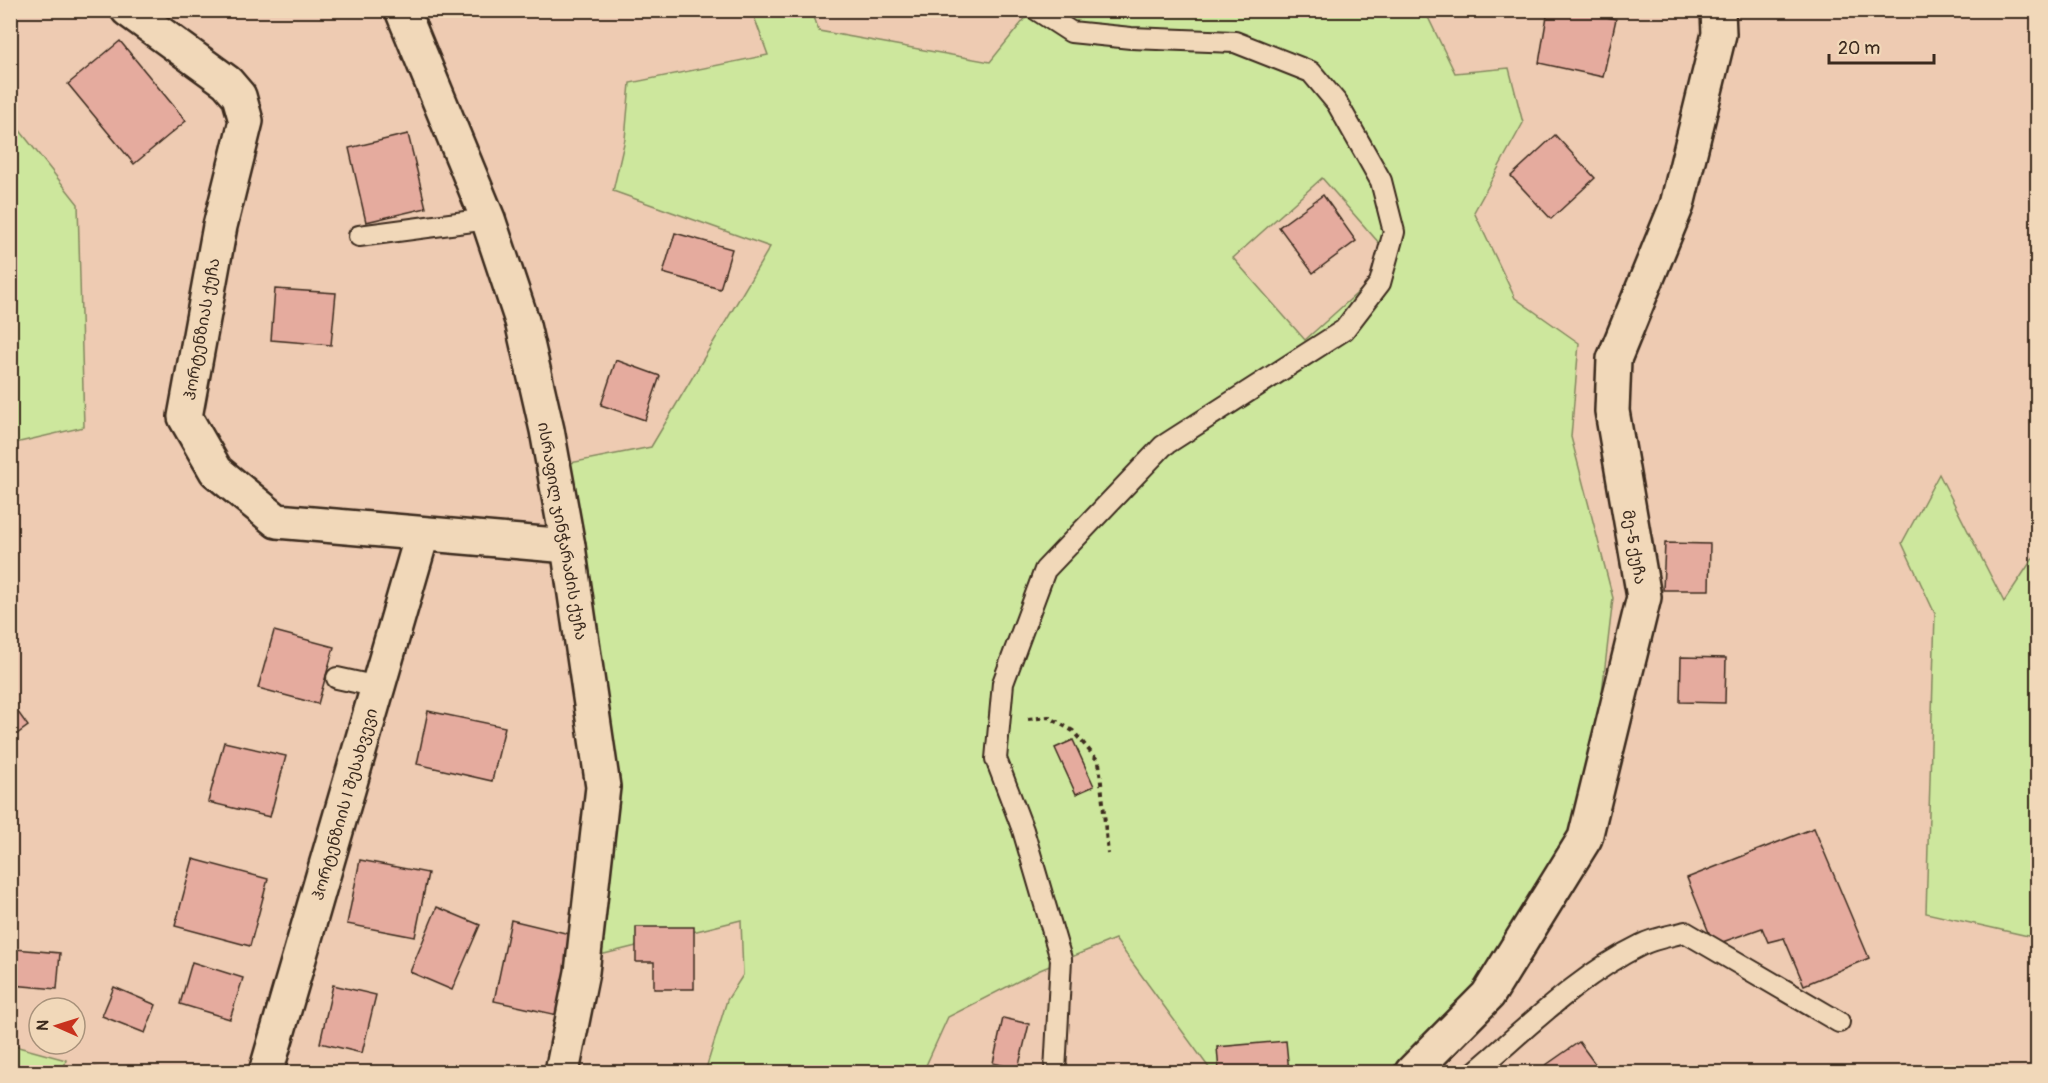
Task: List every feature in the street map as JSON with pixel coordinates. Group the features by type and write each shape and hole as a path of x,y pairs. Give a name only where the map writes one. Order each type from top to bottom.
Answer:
{"street":[{"name":"ჰორტენზიას ქუჩა","path":"128,10 227,82 239,96 246,121 214,259 185,417 216,471 277,521 568,546"},
{"name":"ისრაფილ ჯინჭარაძის ქუჩა","path":"402,10 488,219 522,321 568,546 603,787 582,972 562,1072"},
{"name":"მე-5 ქუჩა","path":"1412,1072 1488,995 1585,838 1644,597 1612,411 1614,359 1677,205 1713,18"},
{"name":"ჰორტენზიის I შესახვევი","path":"266,1072 422,535"}],"lane":[{"path":"1037,10 1071,32 1131,38 1235,42 1311,72 1337,103 1381,181 1394,232 1380,283 1344,330 1164,446 1046,570 1003,683 996,759 1023,830 1061,959 1055,1072"},
{"path":"359,236 488,219"},
{"path":"337,678 378,687"},
{"path":"1475,1072 1564,997 1609,964 1642,944 1685,932 1839,1022"}],"path":[{"path":"1026,727 1028,718 1049,717 1073,731 1099,762 1108,854"}],"green space":[{"path":"752,11 812,11 819,31 990,62 1031,11 1425,11 1455,73 1509,68 1523,123 1474,212 1515,298 1579,343 1571,437 1613,598 1585,838 1479,987 1395,1072 1212,1072 1115,939 1040,970 948,1017 923,1072 705,1072 727,1000 743,975 741,920 596,956 612,779 565,464 651,447 770,247 613,191 625,139 630,83 768,55","holes":["1322,178 1394,260 1305,340 1233,258"]},
{"path":"10,118 78,204 84,427 11,444"},
{"path":"1939,474 2004,602 2037,552 2037,938 1926,913 1935,614 1902,543"},
{"path":"11,1045 27,1049 27,1056 51,1056 66,1060 63,1072 11,1072"}],"building":[{"path":"1548,10 1570,10 1616,19 1603,77 1539,63"},
{"path":"120,41 186,121 134,164 68,84"},
{"path":"408,134 426,208 366,222 349,148"},
{"path":"1555,135 1595,178 1551,219 1511,176"},
{"path":"1323,195 1356,241 1313,273 1279,227"},
{"path":"675,233 732,249 720,289 663,273"},
{"path":"275,289 336,293 331,345 271,340"},
{"path":"616,360 660,376 645,420 601,405"},
{"path":"1665,543 1710,544 1709,590 1663,590"},
{"path":"274,631 334,647 318,704 258,688"},
{"path":"1681,657 1726,658 1725,703 1680,702"},
{"path":"10,701 28,726 10,739"},
{"path":"428,711 505,727 492,781 417,764"},
{"path":"1073,740 1094,786 1076,794 1055,748"},
{"path":"224,742 286,756 270,817 208,802"},
{"path":"1814,828 1869,958 1804,985 1784,938 1768,942 1762,928 1714,945 1687,878"},
{"path":"193,859 268,879 250,946 175,926"},
{"path":"360,860 428,873 415,937 347,924"},
{"path":"437,907 480,925 452,990 410,972"},
{"path":"511,920 578,936 562,1016 494,1001"},
{"path":"636,927 694,927 694,989 654,989 654,962 636,962"},
{"path":"15,949 60,953 57,989 12,985"},
{"path":"192,962 243,978 230,1019 180,1004"},
{"path":"333,985 376,995 362,1053 320,1043"},
{"path":"114,987 156,1005 145,1033 102,1016"},
{"path":"1003,1018 1029,1024 1018,1069 993,1063"},
{"path":"1286,1041 1289,1072 1219,1072 1217,1047"},
{"path":"1579,1042 1601,1072 1536,1072"},
{"path":"604,1066 645,1071 645,1072 603,1072"},
{"path":"95,1068 121,1072 94,1072"}]}
